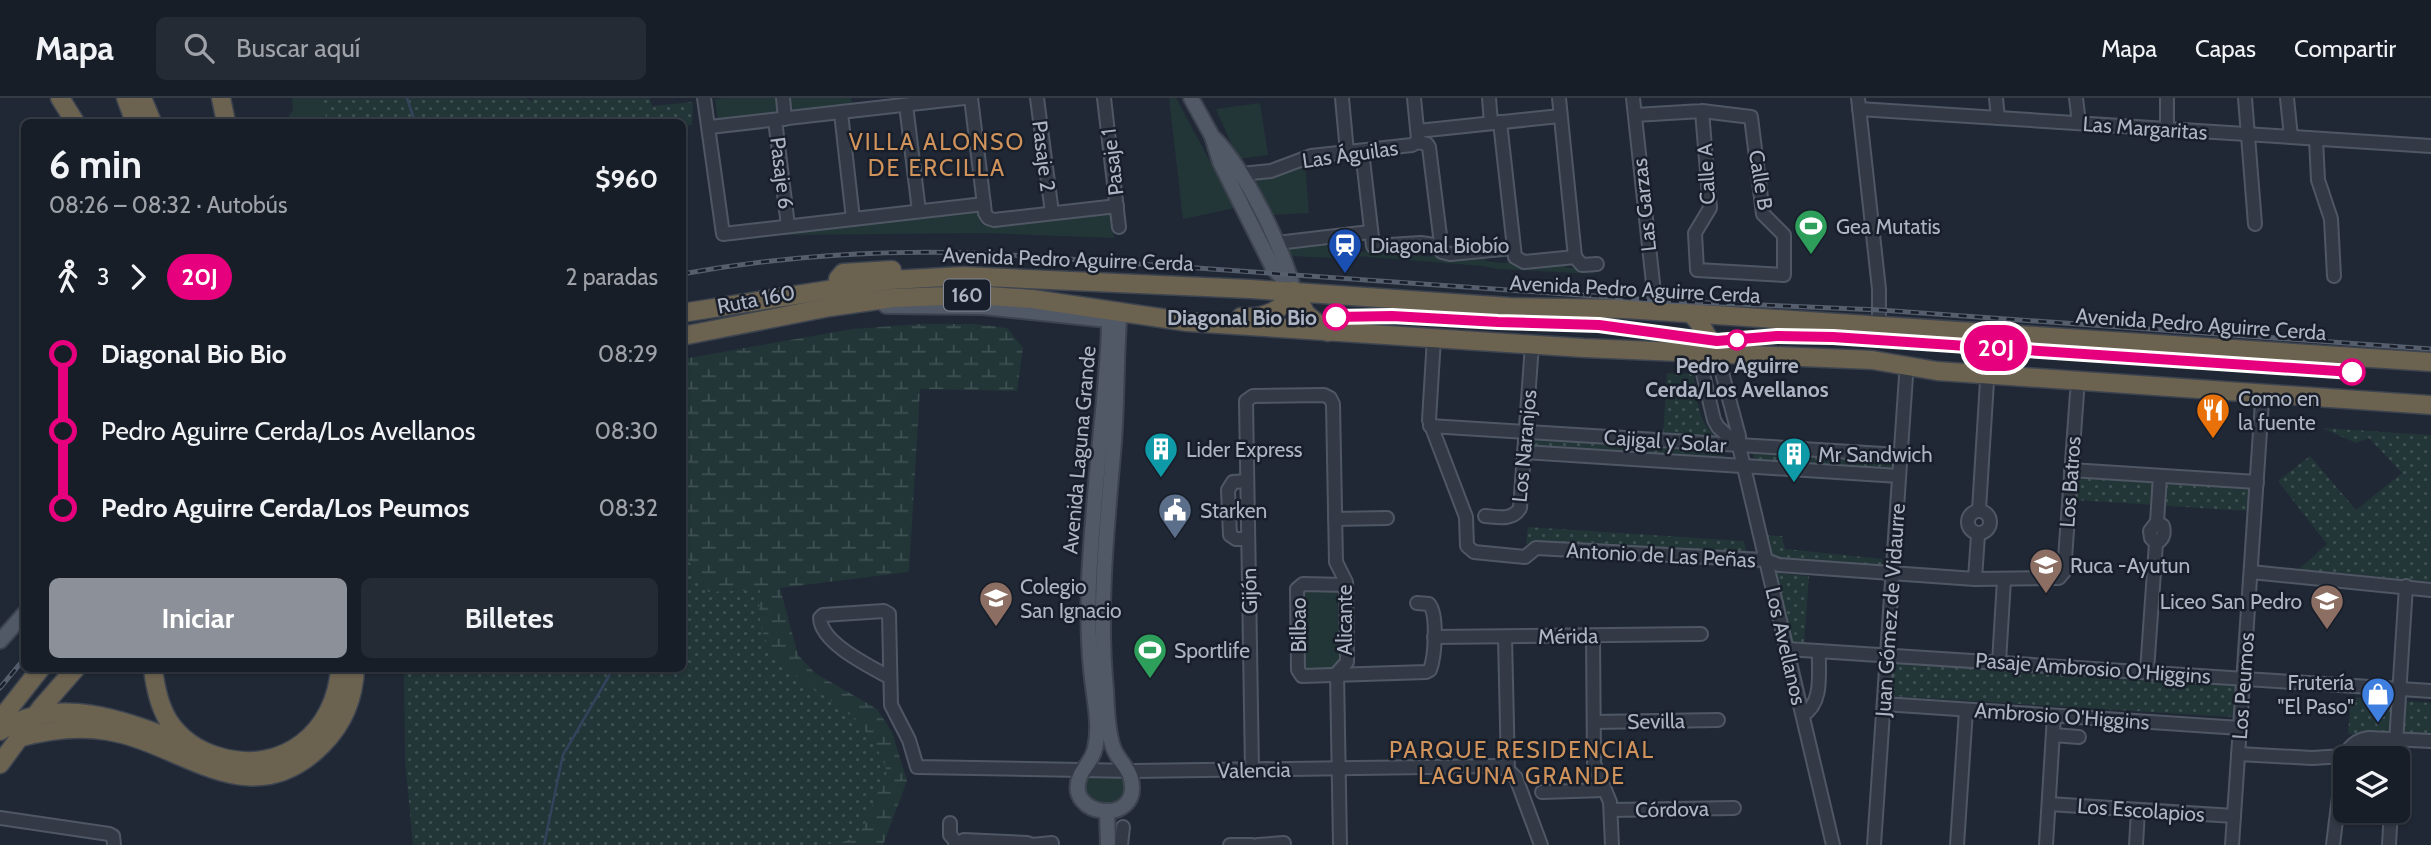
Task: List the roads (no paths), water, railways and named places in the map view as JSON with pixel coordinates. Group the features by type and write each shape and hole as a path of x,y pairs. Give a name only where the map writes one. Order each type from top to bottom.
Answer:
{"highway":[{"path":"60,98 73,119"},
{"path":"125,98 134,119"},
{"path":"142,98 151,119"},
{"path":"222,98 226,119"},
{"name":"Avenida Pedro Aguirre Cerda","path":"838,297 911,278 987,276 1294,291 1510,307 1691,313 2431,362"},
{"path":"1122,319 1184,314 1249,318 1279,309 1294,291 1306,314 1328,331"},
{"name":"Avenida Pedro Aguirre Cerda","path":"838,297 975,295 1032,299 1122,319 1532,345 1872,360 1937,371 2431,405"},
{"name":"Ruta 160","path":"686,313 838,297"},
{"name":"Ruta 160","path":"686,335 838,297"},
{"path":"1691,313 1717,354"},
{"path":"0,720 38,672"},
{"path":"0,764 73,672"},
{"path":"154,672 166,717 179,734 205,752"},
{"path":"0,732 36,715 80,714 138,724 227,759 249,761 273,758 294,749 310,737 327,716 335,699 339,672"},
{"path":"18,738 62,730 107,731 148,743 225,774 272,774 302,761 327,740 340,722 349,702 354,672"}],"main road":[{"path":"1191,98 1212,136 1225,172 1273,268 1294,291"},
{"path":"1212,136 1232,158 1241,174 1277,243 1294,291"},
{"name":"Avenida Pedro Aguirre Cerda","path":"838,297 1122,319"},
{"name":"Avenida Laguna Grande","path":"1083,771 1094,754 1097,741 1089,641 1089,580 1122,319"},
{"name":"Avenida Laguna Grande","path":"1122,319 1103,578 1102,630 1110,735 1118,758 1128,771"},
{"path":"0,641 21,617"},
{"path":"1083,771 1079,782 1083,799 1096,810 1107,812 1122,807 1129,798 1132,785 1128,771"},
{"path":"1107,812 1108,845"}],"street":[{"path":"704,98 723,234 984,204"},
{"name":"Pasaje 6","path":"783,98 780,120 788,226"},
{"path":"710,127 841,113 860,104 906,105 964,98"},
{"path":"971,98 988,218 994,220 1117,206"},
{"name":"Pasaje 2","path":"1037,98 1052,214"},
{"name":"Pasaje 1","path":"1104,98 1119,227"},
{"path":"1342,98 1348,152"},
{"path":"1414,98 1418,137 1429,147 1446,250"},
{"path":"1489,98 1517,259 1524,262 1575,257"},
{"path":"1559,98 1575,257 1582,265 1597,264"},
{"name":"Las Garzas","path":"1633,98 1656,311"},
{"path":"1996,98 1998,118"},
{"path":"2076,98 2079,123"},
{"path":"2167,98 2167,129"},
{"path":"2245,98 2255,224"},
{"path":"2287,98 2291,137"},
{"path":"1859,104 1878,289 1879,326"},
{"name":"Las Margaritas","path":"1859,104 1998,118 2431,146"},
{"path":"906,105 919,211"},
{"path":"1635,115 1702,111"},
{"name":"Calle B","path":"1702,111 1751,117 1763,214 1782,232 1784,239 1785,272 1781,276"},
{"name":"Calle A","path":"1702,111 1710,208 1695,233 1698,270 1781,276"},
{"path":"841,113 853,219"},
{"name":"Las Águilas","path":"1241,174 1271,171 1304,158 1412,145 1418,137 1495,122 1560,116"},
{"path":"2316,139 2318,180 2331,219 2334,276"},
{"path":"1362,151 1370,232 1375,247 1421,243 1446,250 1513,248"},
{"path":"1277,243 1370,232"},
{"path":"1430,426 1434,338"},
{"name":"Los Naranjos","path":"1485,516 1511,517 1518,512 1532,345"},
{"path":"1698,353 1714,420 1739,446"},
{"name":"Los Avellanos","path":"1717,354 1739,436 1739,446 1833,845"},
{"name":"Juan Gómez de Vidaurre","path":"1874,845 1906,376"},
{"path":"1975,579 1978,535 1969,526 1971,515 1979,510 1987,381"},
{"name":"Los Batros","path":"2064,572 2077,393"},
{"name":"Gijón","path":"1252,770 1246,401 1253,396 1287,395"},
{"name":"Alicante","path":"1287,395 1324,395 1330,398 1333,404 1336,562 1345,577 1346,585 1346,662 1336,673 1340,845"},
{"name":"Los Peumos","path":"2232,845 2262,402"},
{"name":"Cajigal y Solar","path":"1430,426 1900,455"},
{"name":"Antonio de Las Peñas","path":"1430,426 1466,517 1469,549 1474,552 1525,557 1536,548 1766,561 1779,565 2004,580 2059,578 2064,572"},
{"name":"Cajigal y Solar","path":"1524,452 1899,476"},
{"path":"2071,470 2257,482"},
{"path":"2147,671 2156,543 2164,533 2157,522 2160,476"},
{"name":"Gijón","path":"1247,481 1233,482 1228,490 1230,535 1248,538"},
{"path":"1335,519 1387,518"},
{"path":"2250,572 2431,590"},
{"path":"2000,662 2004,580"},
{"name":"Bilbao","path":"1336,673 1304,676 1299,674 1297,589 1303,584 1346,585"},
{"path":"2396,746 2406,586"},
{"path":"1336,673 1426,671 1432,665 1433,608 1429,604 1417,603"},
{"path":"888,612 888,677 838,645 822,626 820,618 824,615 888,612"},
{"name":"Mérida","path":"1434,638 1702,634"},
{"path":"1593,636 1595,767 1611,810 1612,845"},
{"path":"1505,637 1508,770 1518,783 1541,845"},
{"name":"Pasaje Ambrosio O'Higgins","path":"1787,649 2399,688"},
{"path":"1803,715 1811,710 1816,702 1819,651"},
{"name":"Valencia","path":"888,677 892,710 909,740 917,767 1128,771 1493,766 1508,770"},
{"path":"2399,688 2431,691"},
{"name":"Ambrosio O'Higgins","path":"1884,704 2240,728"},
{"path":"1957,845 1966,710"},
{"path":"2046,845 2054,716"},
{"name":"Sevilla","path":"1594,722 1717,720"},
{"path":"2053,735 2079,737"},
{"path":"2351,746 2360,740 2396,738 2431,741"},
{"path":"2238,754 2333,757"},
{"path":"1542,792 1605,790"},
{"name":"Los Escolapios","path":"2049,804 2234,816"},
{"name":"Córdova","path":"1611,810 1734,807"},
{"path":"2136,845 2138,810"},
{"path":"0,818 109,834 114,843"},
{"path":"950,823 950,835 956,844 964,840 1052,844"},
{"path":"2333,845 2336,823"},
{"path":"2389,845 2390,823"},
{"path":"1121,845 1123,827"},
{"path":"1258,845 1284,843"},
{"path":"1230,845 1252,845"}],"waterway":[{"path":"407,98 414,119"},
{"path":"544,845 563,755 610,672"}],"railway":[{"path":"686,273 761,262 839,255 918,252 997,254 1666,301 1880,310 2431,349"},
{"path":"0,688 21,663"}],"place":[{"name":"Gea Mutatis","path":"1811,256"},
{"name":"Diagonal Biobío","path":"1345,275"},
{"name":"Diagonal Bio Bio","path":"1336,317"},
{"name":"Pedro Aguirre Cerda/Los Avellanos","path":"1737,340"},
{"name":"Como en la fuente","path":"2213,440"},
{"name":"Lider Express","path":"1161,479"},
{"name":"Mr Sandwich","path":"1794,484"},
{"name":"Starken","path":"1175,540"},
{"name":"Ruca -Ayutun","path":"2046,595"},
{"name":"Colegio San Ignacio","path":"996,628"},
{"name":"Liceo San Pedro","path":"2327,631"},
{"name":"Sportlife","path":"1150,680"},
{"name":"Frutería \"El Paso\"","path":"2378,724"}],"district":[{"name":"VILLA ALONSO DE ERCILLA","path":"937,155"},
{"name":"PARQUE RESIDENCIAL LAGUNA GRANDE","path":"1522,763"}]}
